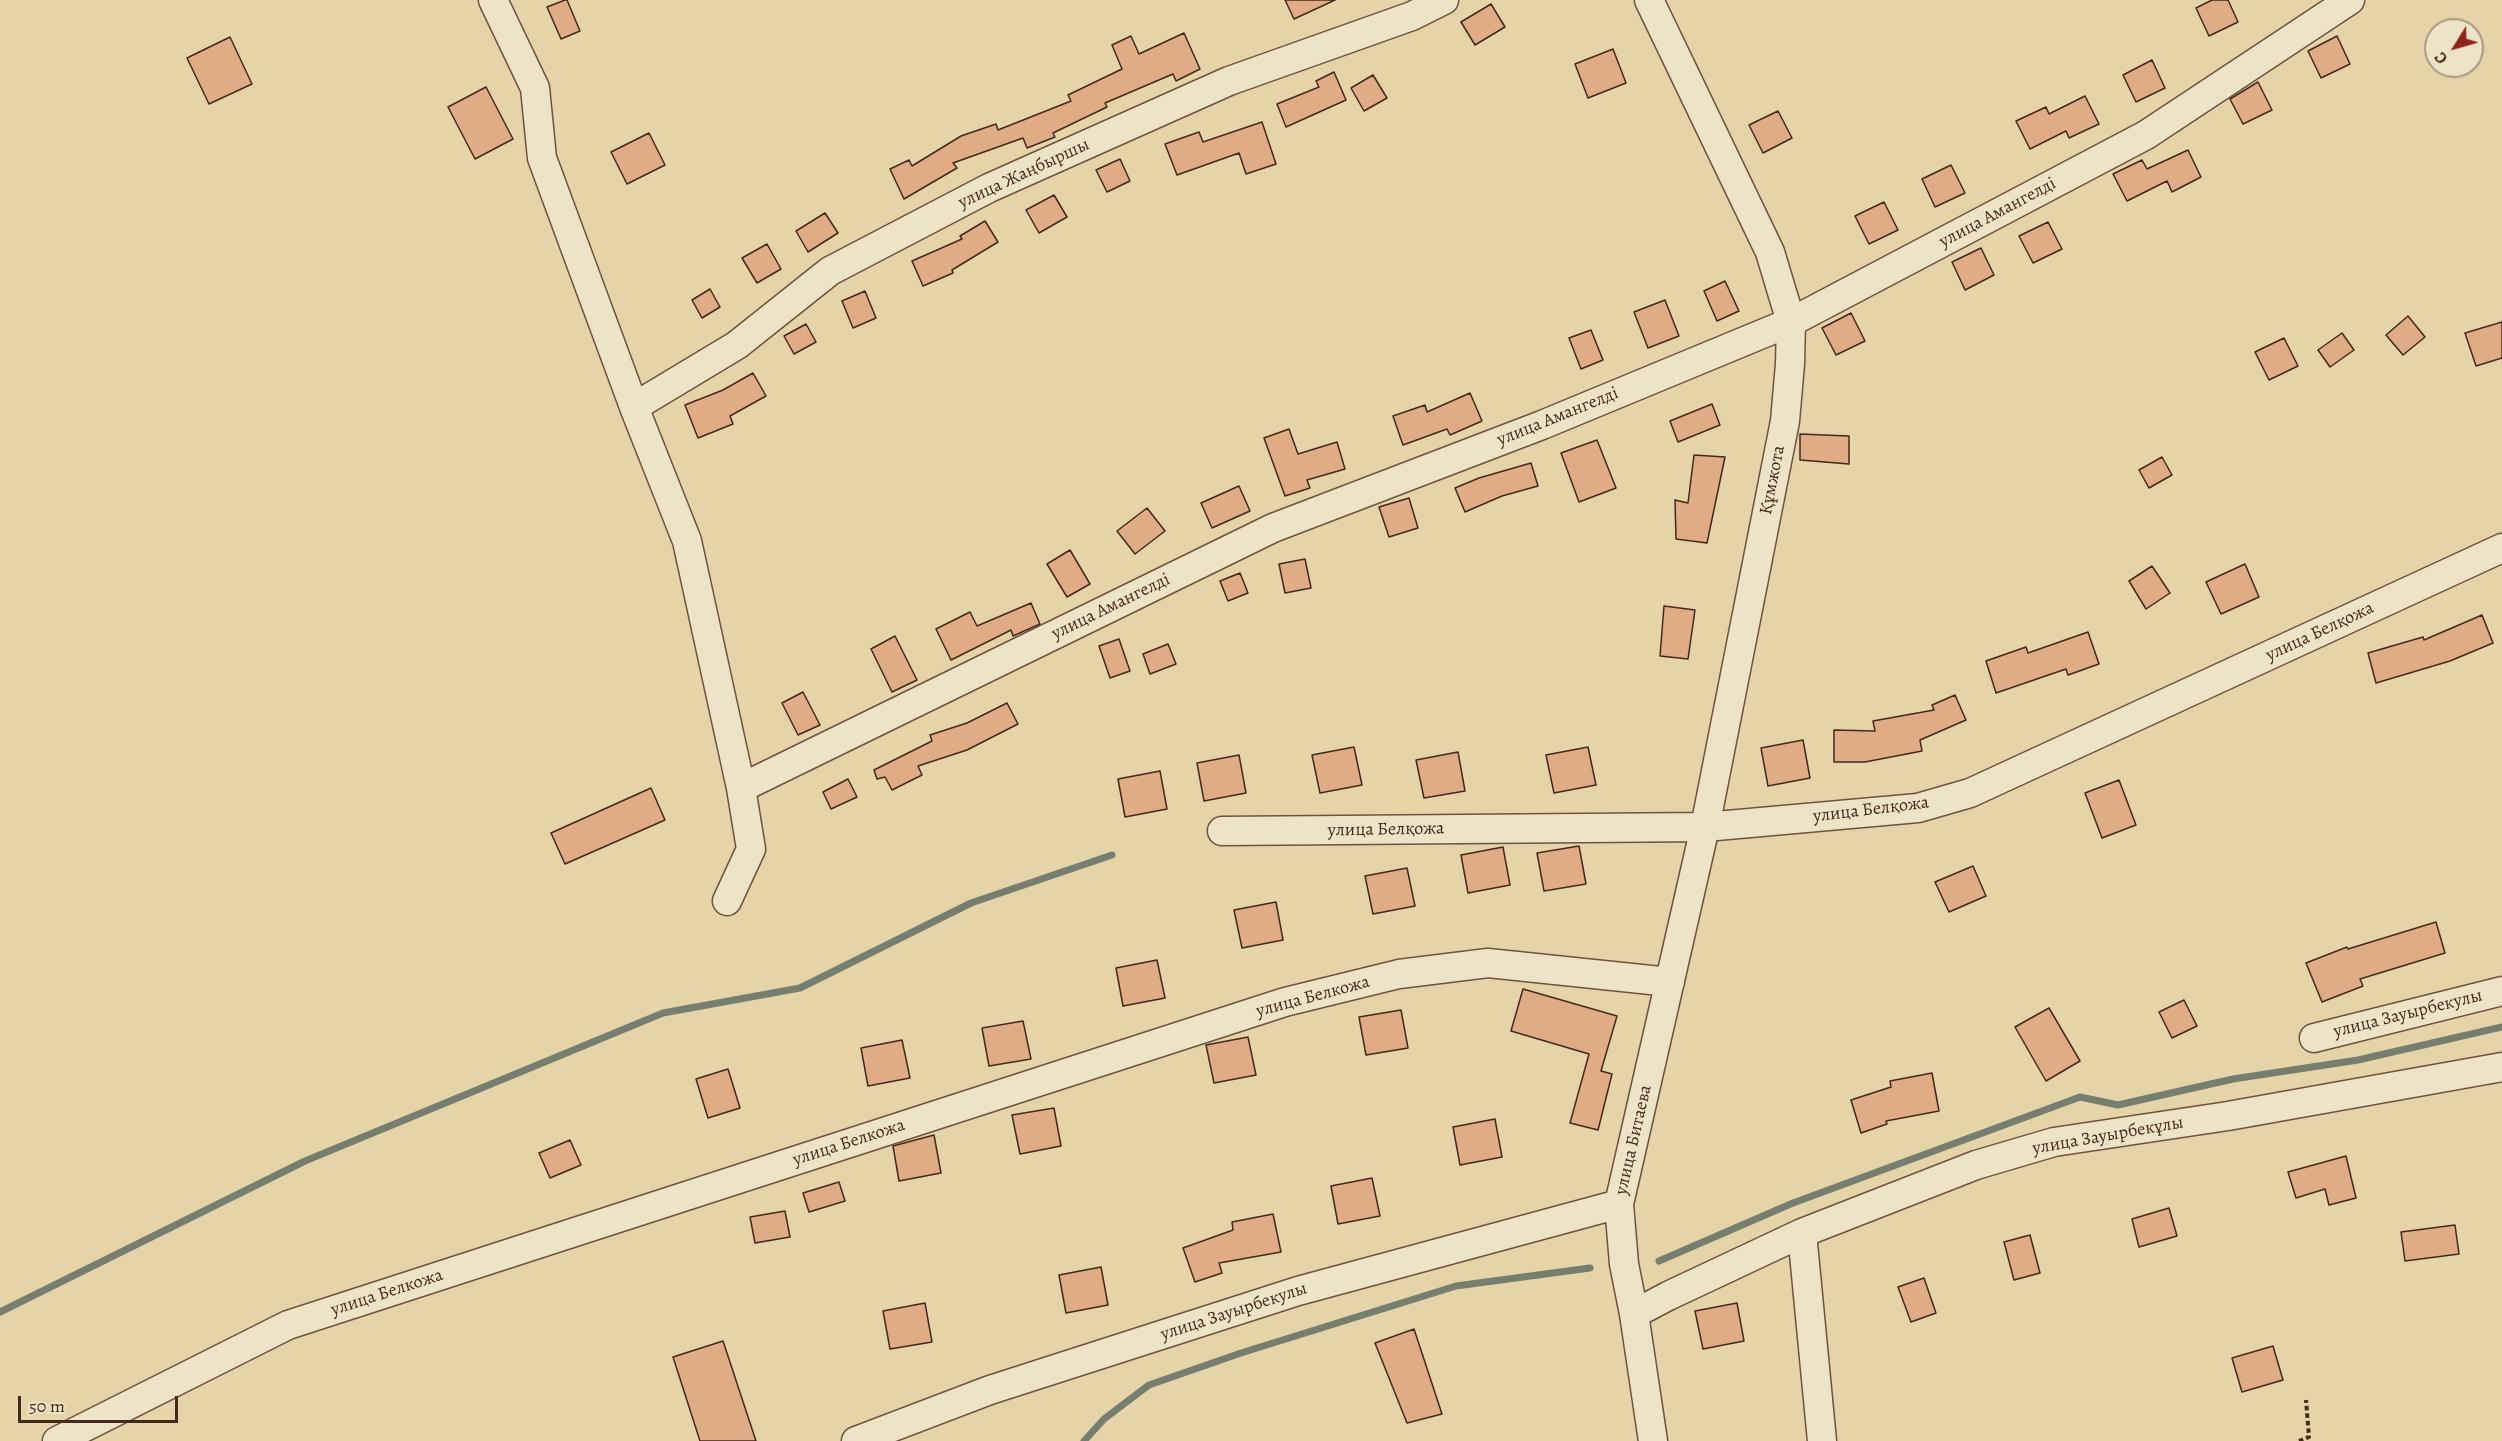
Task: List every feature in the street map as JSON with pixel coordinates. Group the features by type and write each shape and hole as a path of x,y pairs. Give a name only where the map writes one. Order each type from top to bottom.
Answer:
{"street":[{"path":"493,0 535,88 542,158 634,407 687,541 741,788 751,849 727,901"},
{"name":"улица Жаңбыршы","path":"634,407 737,345 830,271 989,188 1229,81 1412,16 1444,0"},
{"name":"Құмжота","path":"1649,0 1770,252 1791,322 1785,421 1705,827 1670,982"},
{"name":"улица Амангелді","path":"741,788 1273,528 1542,425 1791,322 2146,135 2350,0"},
{"name":"улица Белқожа","path":"1222,831 1705,827 1918,808 1970,793 2502,548"},
{"name":"улица Белкожа","path":"57,1441 288,1325 1285,1002 1399,974 1488,963 1670,982"},
{"name":"улица Битаева","path":"1653,1441 1624,1264 1619,1204 1670,982"},
{"name":"улица Зауырбекулы","path":"2314,1038 2502,990"},
{"name":"улица Зауырбекұлы","path":"1634,1314 1802,1233 1976,1165 2054,1142 2228,1116 2502,1068"},
{"name":"улица Зауырбекулы","path":"856,1441 990,1390 1298,1291 1619,1204"},
{"path":"1802,1233 1822,1441"}],"path":[{"path":"2299,1441 2309,1437 2306,1400"}],"building":[{"path":"567,0 580,31 561,39 547,7"},
{"path":"1285,0 1335,0 1294,19"},
{"path":"2212,0 2228,0 2238,22 2209,36 2196,8"},
{"path":"1491,4 1505,27 1475,45 1461,22"},
{"path":"1184,33 1200,69 1176,81 1173,74 1105,103 1107,107 1053,133 1055,137 1027,148 1023,138 953,163 957,168 904,199 890,169 909,160 912,166 961,136 996,124 998,130 1071,101 1068,95 1122,69 1112,45 1131,36 1139,54"},
{"path":"2337,36 2350,64 2321,78 2308,51"},
{"path":"230,37 252,84 209,104 187,58"},
{"path":"1613,49 1626,83 1588,98 1575,64"},
{"path":"2152,60 2165,88 2136,102 2123,75"},
{"path":"1334,72 1346,100 1286,127 1277,104 1319,87 1316,81"},
{"path":"1373,75 1387,98 1364,111 1351,88"},
{"path":"2258,82 2272,110 2243,124 2230,99"},
{"path":"486,87 513,139 475,159 448,107"},
{"path":"2085,96 2099,124 2069,138 2066,131 2030,149 2016,121 2046,107 2049,114"},
{"path":"1778,111 1792,138 1763,153 1749,125"},
{"path":"1262,122 1276,164 1246,174 1239,153 1177,175 1165,144 1199,132 1203,142"},
{"path":"649,133 665,165 627,184 611,152"},
{"path":"2188,150 2201,177 2172,192 2167,181 2127,201 2113,174 2142,160 2147,169"},
{"path":"1120,159 1130,181 1107,192 1096,170"},
{"path":"1951,165 1965,193 1935,207 1922,179"},
{"path":"1054,195 1067,217 1039,233 1026,210"},
{"path":"1884,202 1898,230 1869,244 1855,216"},
{"path":"825,213 838,233 808,252 796,231"},
{"path":"985,221 998,242 952,270 953,273 923,286 912,261 962,239 960,236"},
{"path":"2048,222 2062,249 2033,263 2019,236"},
{"path":"767,244 781,269 757,283 742,258"},
{"path":"1981,248 1994,275 1965,290 1952,262"},
{"path":"1725,281 1739,311 1717,321 1704,291"},
{"path":"710,289 720,307 702,318 692,300"},
{"path":"865,291 876,318 853,328 842,301"},
{"path":"1665,300 1679,336 1648,348 1634,312"},
{"path":"1851,313 1865,341 1836,355 1822,328"},
{"path":"2408,316 2425,337 2403,355 2386,335"},
{"path":"2502,322 2502,358 2476,366 2465,333"},
{"path":"806,324 816,342 794,354 784,336"},
{"path":"1591,330 1603,360 1581,369 1569,338"},
{"path":"2342,333 2354,350 2330,367 2318,350"},
{"path":"2284,338 2298,366 2269,380 2255,352"},
{"path":"753,373 766,396 730,416 733,424 698,438 685,405 723,390"},
{"path":"1470,393 1482,421 1450,435 1447,429 1403,445 1393,416 1425,405 1427,412"},
{"path":"1712,404 1720,425 1678,442 1670,421"},
{"path":"1289,429 1298,454 1337,442 1345,469 1307,480 1310,488 1285,496 1264,438"},
{"path":"1800,434 1849,436 1849,464 1800,460"},
{"path":"1597,440 1616,488 1579,502 1561,453"},
{"path":"1694,455 1725,457 1707,543 1676,539 1675,500 1688,503"},
{"path":"2162,457 2172,475 2149,488 2139,470"},
{"path":"1531,463 1538,486 1502,496 1465,512 1455,488 1479,478"},
{"path":"1239,486 1250,511 1212,528 1201,503"},
{"path":"1409,498 1418,528 1389,537 1379,507"},
{"path":"1147,508 1165,531 1135,554 1117,531"},
{"path":"1070,550 1090,584 1067,597 1047,564"},
{"path":"1305,559 1311,588 1285,593 1279,564"},
{"path":"2245,564 2259,597 2221,614 2206,582"},
{"path":"2152,566 2170,593 2146,609 2129,581"},
{"path":"1240,573 1248,593 1228,601 1220,581"},
{"path":"1031,603 1040,624 1013,636 1011,630 951,660 936,629 970,612 977,626"},
{"path":"1664,606 1695,610 1688,659 1660,656"},
{"path":"2482,615 2493,643 2450,661 2376,683 2368,653 2423,637 2424,640"},
{"path":"2088,632 2099,664 2068,675 2066,669 1996,693 1986,661 2026,647 2028,653"},
{"path":"895,636 917,680 892,692 871,649"},
{"path":"1119,639 1130,671 1110,678 1099,646"},
{"path":"1168,644 1176,664 1150,674 1143,654"},
{"path":"803,692 820,725 798,735 782,703"},
{"path":"1955,695 1966,720 1920,740 1922,751 1865,762 1834,762 1834,730 1875,731 1873,721 1934,710 1932,705"},
{"path":"1007,703 1018,724 967,750 918,766 922,775 892,790 885,777 877,779 874,770 932,741 930,735 967,723"},
{"path":"1803,740 1810,778 1768,786 1761,748"},
{"path":"1354,747 1362,785 1320,793 1312,755"},
{"path":"1588,747 1596,785 1554,793 1546,755"},
{"path":"1458,752 1465,791 1424,798 1416,760"},
{"path":"1239,755 1246,793 1204,801 1197,763"},
{"path":"1160,771 1167,809 1125,817 1118,779"},
{"path":"848,779 857,797 831,809 823,792"},
{"path":"2119,780 2136,825 2102,838 2085,793"},
{"path":"651,788 665,820 565,864 551,833"},
{"path":"1579,846 1586,884 1544,891 1537,853"},
{"path":"1503,847 1510,885 1468,893 1461,855"},
{"path":"1973,866 1986,896 1949,912 1935,882"},
{"path":"1407,868 1415,906 1373,914 1365,876"},
{"path":"1276,902 1283,940 1242,948 1234,910"},
{"path":"2436,922 2445,953 2360,979 2363,986 2322,1002 2306,963 2347,947 2348,949"},
{"path":"1157,960 1165,998 1123,1006 1116,968"},
{"path":"1523,989 1617,1016 1601,1071 1612,1074 1598,1130 1570,1123 1589,1054 1511,1031"},
{"path":"2184,1000 2197,1026 2172,1038 2159,1012"},
{"path":"2049,1008 2080,1061 2046,1081 2015,1027"},
{"path":"1401,1010 1408,1048 1366,1055 1359,1017"},
{"path":"1023,1021 1031,1059 989,1066 982,1028"},
{"path":"1248,1037 1256,1075 1214,1083 1206,1045"},
{"path":"902,1040 910,1078 868,1086 861,1048"},
{"path":"728,1069 740,1108 708,1118 696,1079"},
{"path":"1932,1073 1939,1111 1886,1121 1887,1124 1861,1133 1851,1100 1891,1087 1890,1081"},
{"path":"1054,1108 1061,1146 1020,1154 1012,1115"},
{"path":"1495,1119 1502,1157 1460,1165 1453,1127"},
{"path":"934,1135 941,1173 899,1181 893,1146"},
{"path":"570,1140 581,1165 550,1178 539,1153"},
{"path":"2346,1156 2356,1198 2329,1205 2325,1189 2296,1198 2288,1172"},
{"path":"1372,1178 1380,1216 1338,1224 1331,1186"},
{"path":"839,1182 845,1201 809,1212 803,1193"},
{"path":"2169,1208 2177,1236 2139,1247 2132,1219"},
{"path":"785,1211 790,1237 755,1243 750,1217"},
{"path":"1273,1214 1281,1252 1219,1263 1222,1273 1195,1282 1183,1248 1233,1230 1232,1222"},
{"path":"2455,1225 2459,1254 2405,1261 2401,1232"},
{"path":"2030,1235 2040,1273 2014,1280 2004,1242"},
{"path":"1101,1267 1108,1305 1066,1313 1059,1275"},
{"path":"1924,1278 1936,1313 1911,1322 1898,1287"},
{"path":"925,1303 932,1342 890,1349 883,1311"},
{"path":"1737,1303 1744,1341 1703,1349 1695,1311"},
{"path":"1414,1329 1442,1414 1407,1423 1375,1343"},
{"path":"723,1341 756,1441 700,1441 673,1357"},
{"path":"2273,1346 2283,1380 2242,1392 2232,1358"}],"waterway":[{"path":"0,1312 305,1161 663,1013 800,988 971,903 1112,855"},
{"path":"1659,1261 1793,1203 2080,1097 2118,1105 2233,1079 2358,1060 2502,1027"},
{"path":"1084,1441 1104,1419 1149,1385 1241,1353 1456,1286 1590,1268"}]}
